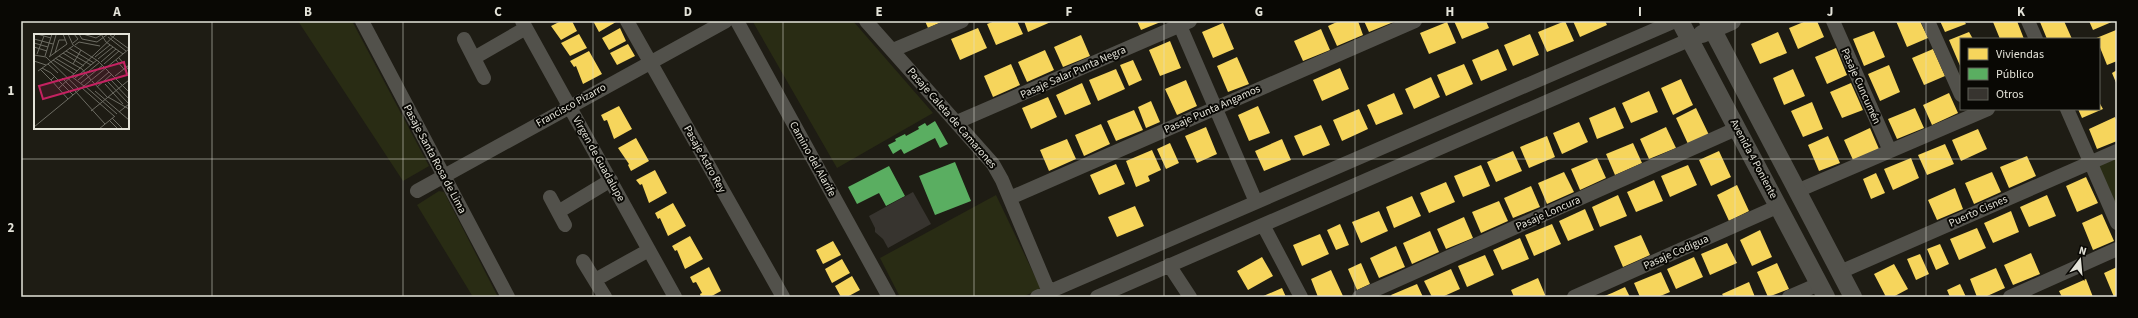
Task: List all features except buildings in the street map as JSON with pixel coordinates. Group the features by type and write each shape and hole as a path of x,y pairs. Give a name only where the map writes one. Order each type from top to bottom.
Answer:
{"street":[{"name":"Pasaje Santa Rosa de Lima","path":"362,21 508,297"},
{"name":"Pasaje Astro Rey","path":"627,21 783,297"},
{"name":"Francisco Pizarro","path":"417,191 726,21"},
{"name":"Camino del Alarife","path":"737,21 889,297"},
{"name":"Pasaje Caleta de Camarones","path":"866,21 993,164 1010,198 1043,294"},
{"path":"893,50 962,21"},
{"name":"Pasaje Punta Angamos","path":"1010,198 1415,21"},
{"path":"1043,294 1675,21"},
{"name":"Avenida 4 Poniente","path":"1680,21 1691,39 1823,290"},
{"path":"1097,297 1691,39 1710,25 1732,21"},
{"name":"Pasaje Cuncumén","path":"1832,21 1890,151"},
{"path":"1928,21 1960,93"},
{"path":"2028,21 2036,38"},
{"path":"1182,22 1216,108 1256,202"},
{"name":"Pasaje Salar Punta Negra","path":"957,122 1182,22"},
{"path":"474,58 524,25"},
{"name":"Virgen de Guadalupe","path":"524,25 675,297"},
{"path":"1710,25 1853,297"},
{"path":"464,39 484,78"},
{"path":"1797,190 1890,151 1969,113 1983,110"},
{"path":"2067,110 2117,223"},
{"name":"Pasaje Loncura","path":"1359,297 1738,128"},
{"name":"Puerto Cisnes","path":"1840,272 2117,151"},
{"path":"558,212 611,180"},
{"path":"550,197 565,225"},
{"name":"Pasaje Codigua","path":"1574,297 1779,206"},
{"path":"1264,225 1301,297"},
{"path":"2010,297 2117,249"},
{"path":"595,280 649,250"},
{"path":"583,261 605,297"},
{"path":"1170,265 1190,297"},
{"path":"1789,297 1823,290"}],"green space":[{"path":"298,21 352,21 429,166 403,181"},
{"path":"853,21 933,113 837,168 753,22"},
{"path":"2117,156 2117,209 2097,164"},
{"path":"439,191 444,192 498,297 473,297 417,205"},
{"path":"996,195 1041,289 1022,297 900,297 880,258"}]}
